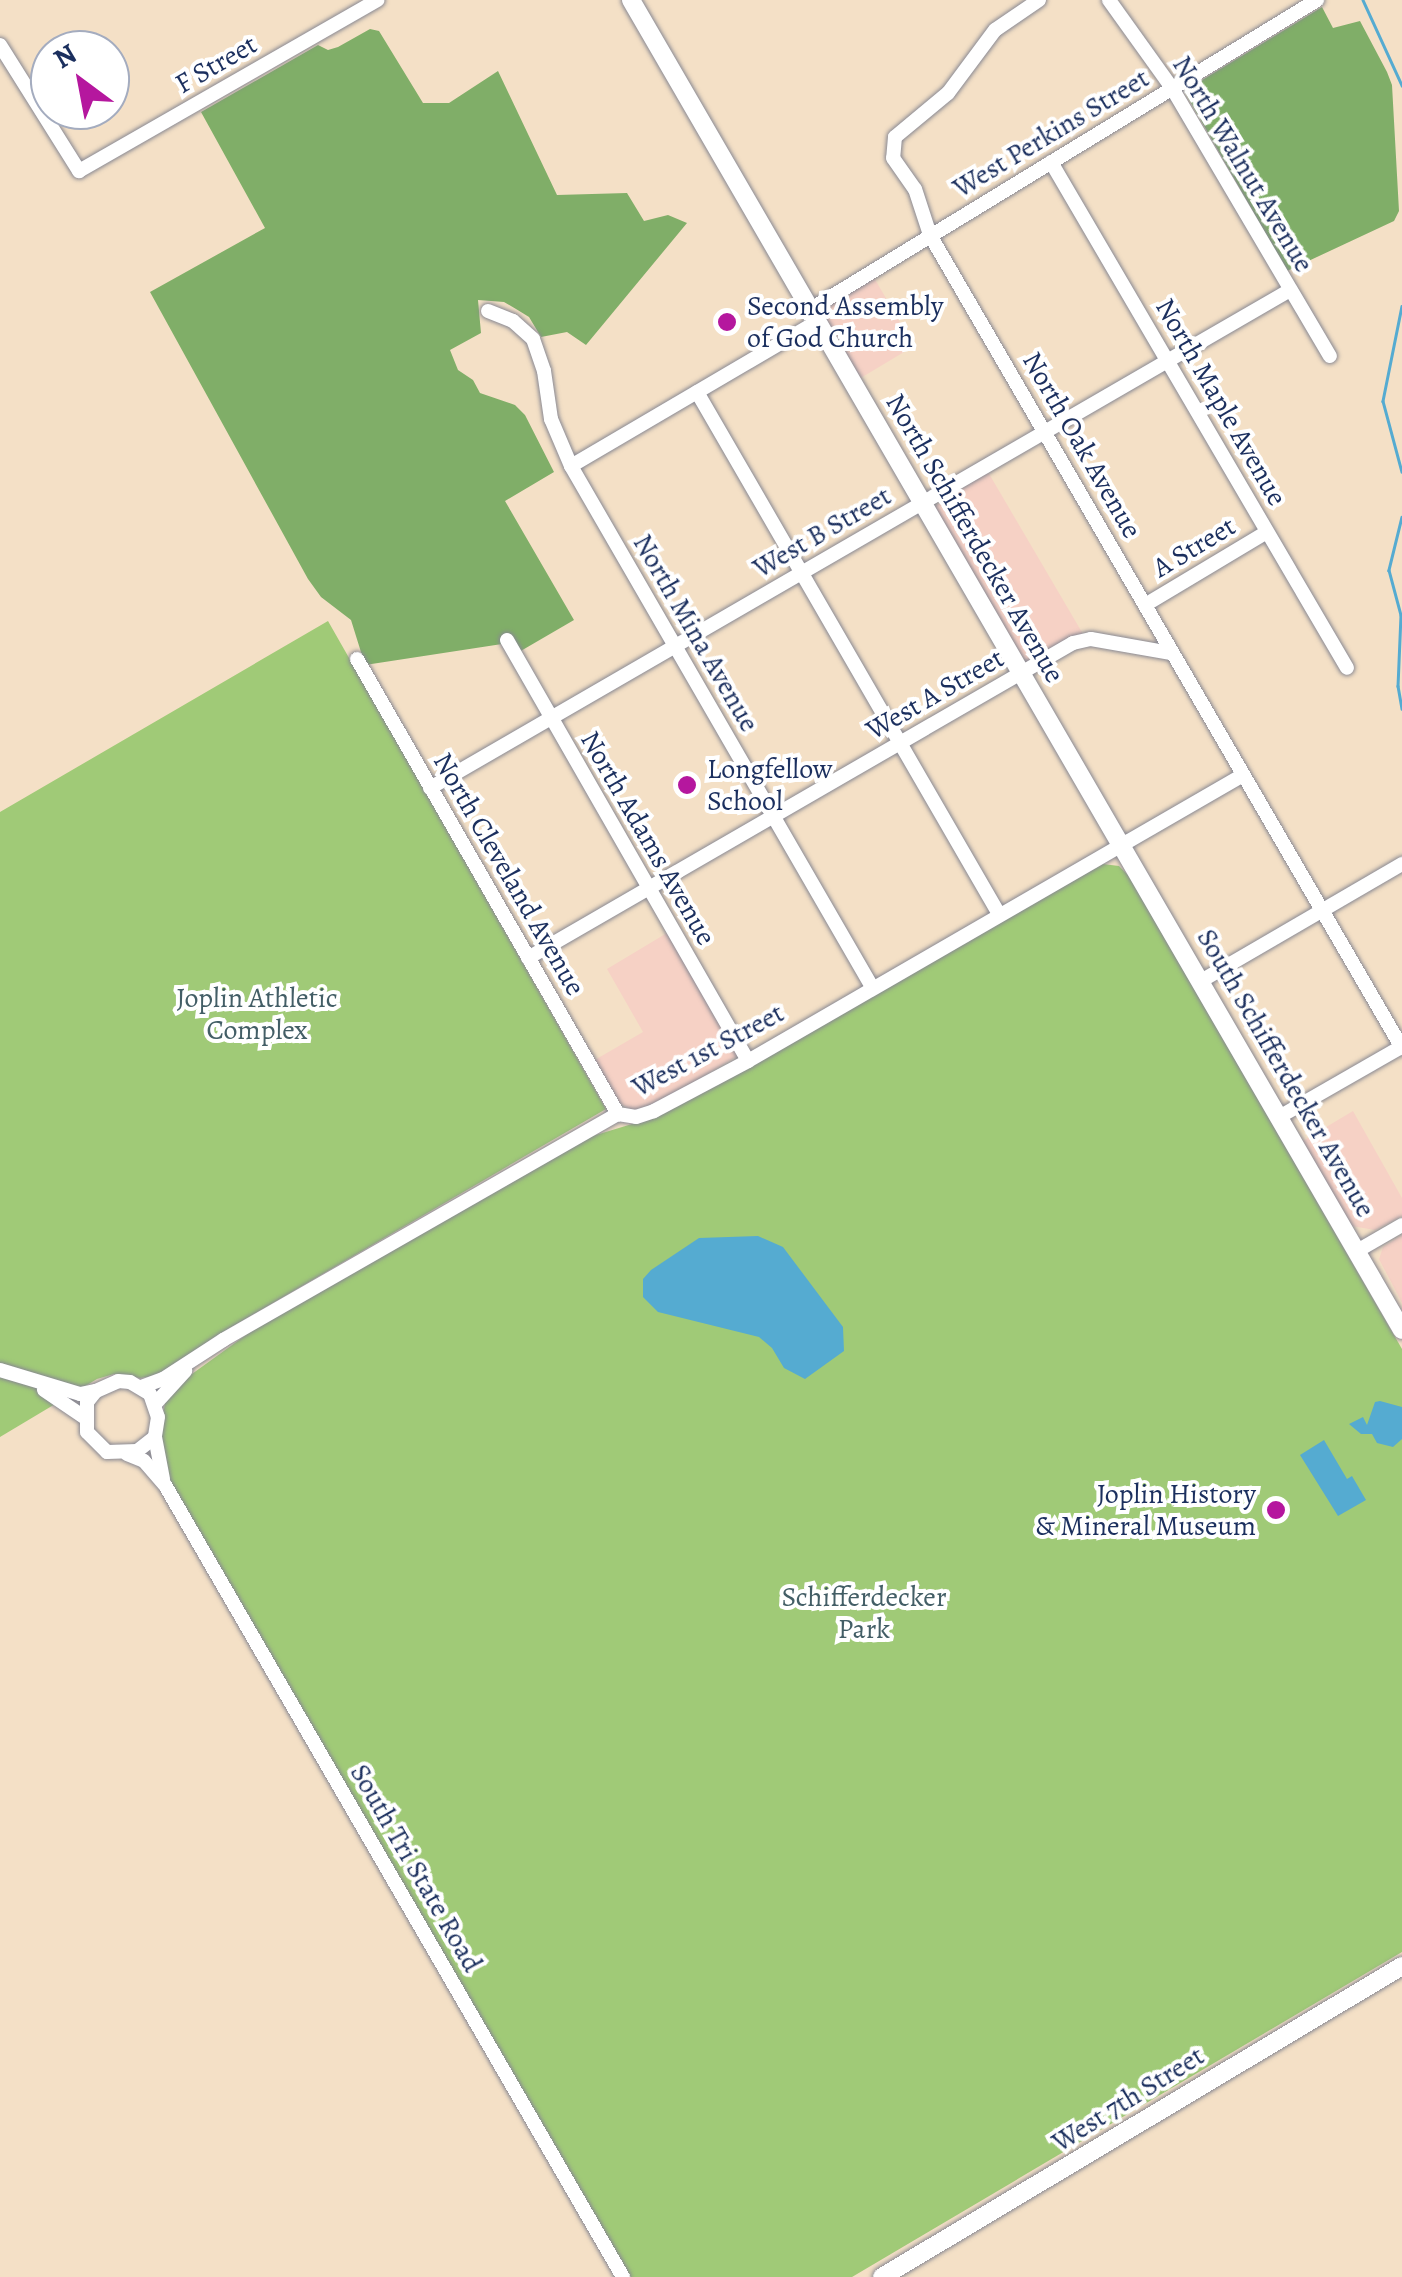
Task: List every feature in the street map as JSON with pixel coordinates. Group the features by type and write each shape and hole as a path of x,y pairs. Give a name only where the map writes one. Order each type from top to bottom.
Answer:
{"main road":[{"name":"North Schifferdecker Avenue","path":"631,0 1122,844"},
{"name":"South Schifferdecker Avenue","path":"1122,844 1402,1330"},
{"name":"West 7th Street","path":"882,2277 1402,1966"}],"street":[{"name":"F Street","path":"0,44 79,171 378,0"},
{"name":"North Oak Avenue","path":"1039,0 995,30 948,94 895,137 893,158 914,190 930,235 1402,1048"},
{"name":"North Walnut Avenue","path":"1109,0 1172,88 1330,356"},
{"name":"West Perkins Street","path":"571,466 697,392 930,235 1317,0"},
{"name":"North Maple Avenue","path":"1052,162 1346,668"},
{"name":"West B Street","path":"430,788 1290,290"},
{"name":"North Mina Avenue","path":"488,311 513,321 533,339 544,370 550,419 571,466 872,987"},
{"path":"697,392 1000,914"},
{"name":"A Street","path":"1146,605 1268,532"},
{"name":"West A Street","path":"528,958 1074,644 1091,639 1170,653"},
{"name":"North Adams Avenue","path":"506,640 748,1060"},
{"name":"North Cleveland Avenue","path":"357,659 618,1114"},
{"name":"West 1st Street","path":"141,1387 196,1359 618,1114 636,1116 654,1111 748,1060 1243,775"},
{"path":"1200,981 1402,864"},
{"path":"1279,1117 1402,1048"},
{"path":"1357,1251 1402,1225"},
{"name":"West 1st Street","path":"156,1404 196,1359"},
{"path":"0,1370 80,1394 118,1381 141,1387 156,1404"},
{"path":"31,1382 84,1417 96,1390"},
{"name":"South Tri State Road","path":"156,1404 155,1437 165,1485"},
{"name":"South Tri State Road","path":"84,1417 95,1444 107,1452 144,1461 165,1485 623,2277"},
{"path":"127,1454 155,1437"}],"shaded area":[{"path":"873,276 914,346 859,379 825,321 826,312 831,304"},
{"path":"988,472 1083,634 1026,663 934,507"},
{"path":"667,933 739,1055 659,1103 633,1111 618,1102 593,1061 643,1032 607,969"},
{"path":"1353,1111 1402,1198 1402,1216 1375,1230 1351,1226 1301,1142"},
{"path":"1402,1235 1402,1303 1379,1259 1383,1247"}],"green space":[{"path":"1322,7 1333,28 1360,21 1392,85 1399,211 1394,221 1287,271 1184,91"},
{"path":"370,29 379,31 423,103 449,103 498,71 557,195 627,193 644,221 668,215 687,223 586,345 567,332 541,337 529,317 516,309 504,302 478,300 481,333 450,350 458,370 473,380 480,393 515,405 525,415 554,472 505,501 574,620 519,652 502,644 365,665 351,620 321,597 308,579 150,292 265,228 201,112 318,45 328,50 338,47"},
{"name":"Joplin Athletic Complex","path":"328,621 606,1109 216,1336 160,1375 140,1378 114,1374 97,1379 0,1437 0,812"},
{"name":"Schifferdecker Park","path":"1103,864 1119,866 1129,876 1402,1349 1402,1952 852,2277 627,2277 169,1485 159,1440 165,1403 185,1379 275,1314 586,1138 655,1117"}],"water":[{"path":"758,1236 783,1247 843,1327 844,1351 805,1379 784,1368 772,1348 759,1337 658,1312 643,1297 643,1279 651,1270 699,1238"},
{"path":"1375,1402 1402,1407 1402,1439 1393,1447 1377,1443 1372,1434 1361,1434 1349,1424 1363,1417 1367,1425"},
{"path":"1324,1440 1347,1479 1352,1476 1366,1500 1338,1516 1300,1455"}],"waterway":[{"path":"1363,0 1402,85"},
{"path":"1402,306 1383,401 1402,472"},
{"path":"1402,517 1389,570 1401,615 1398,686 1402,709"}],"place":[{"name":"Second Assembly of God Church","path":"727,322"},
{"name":"Longfellow School","path":"687,785"},
{"name":"Joplin History & Mineral Museum","path":"1276,1510"}]}
